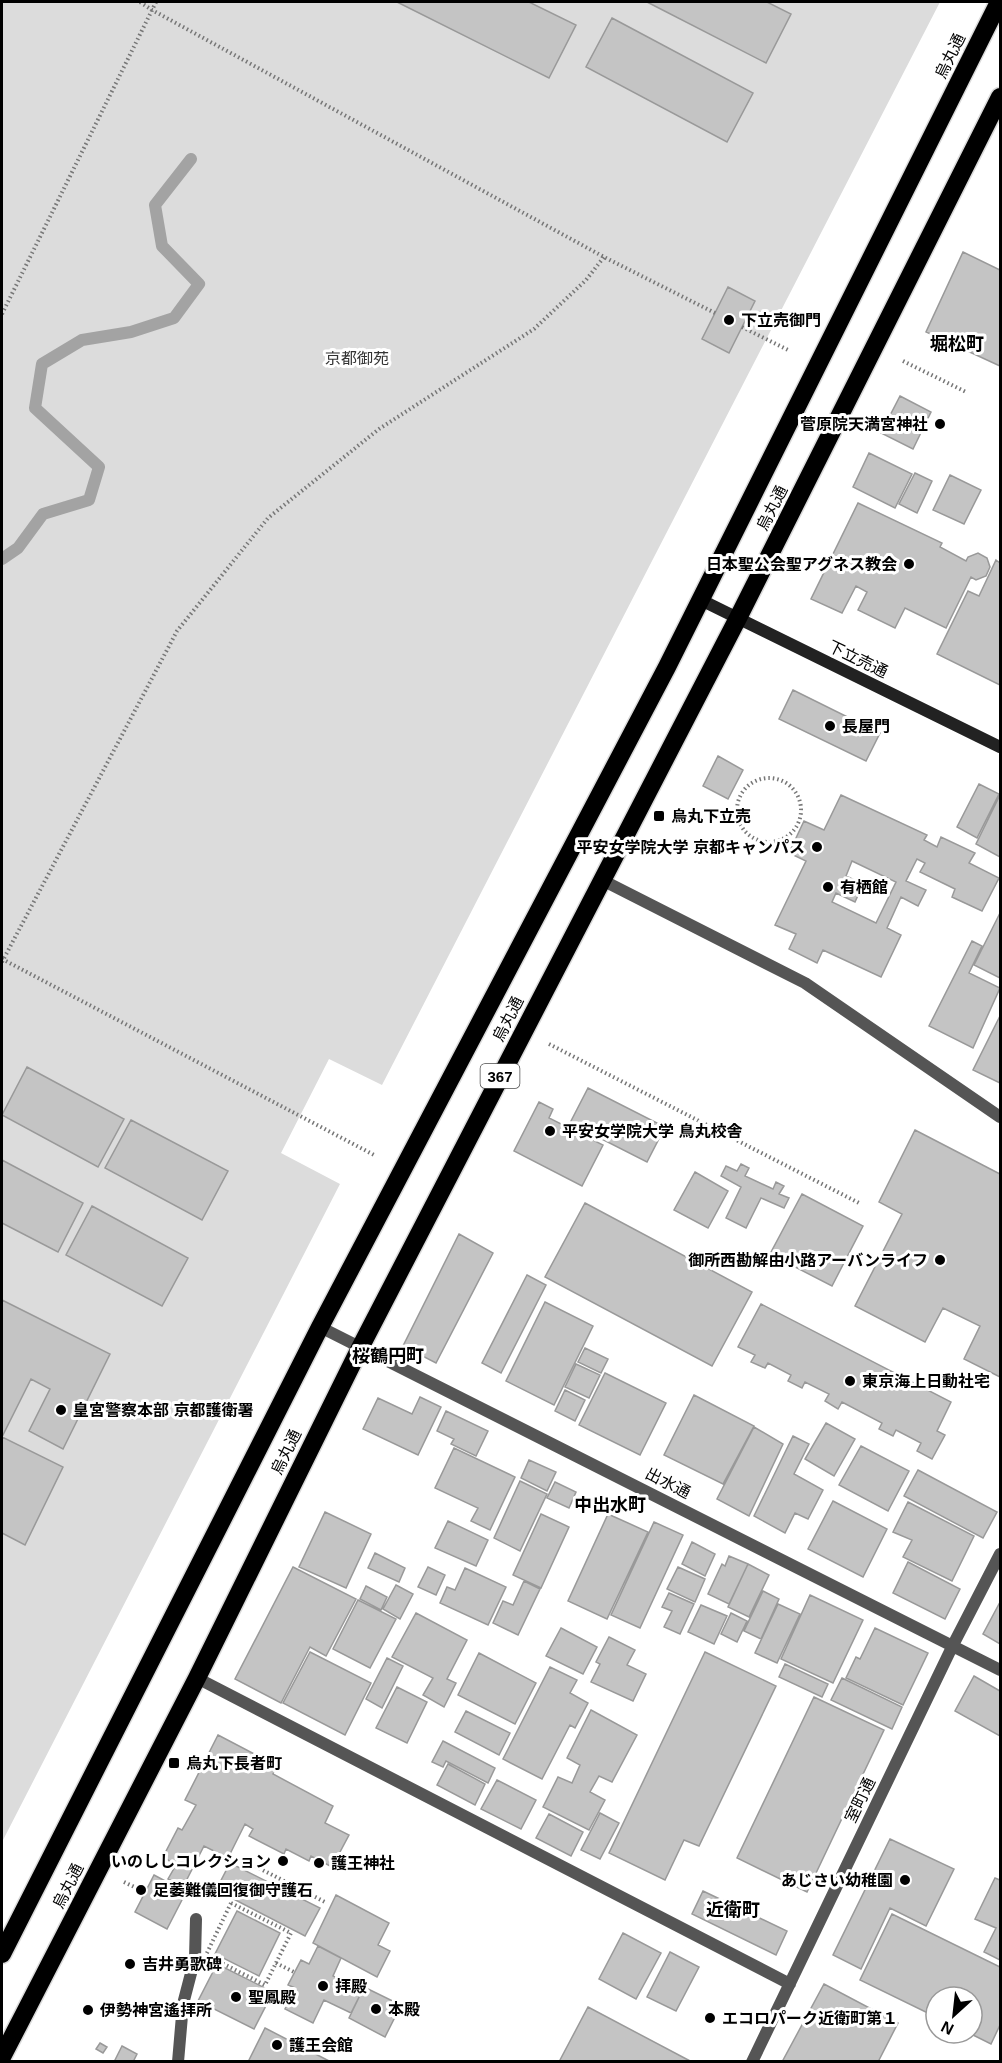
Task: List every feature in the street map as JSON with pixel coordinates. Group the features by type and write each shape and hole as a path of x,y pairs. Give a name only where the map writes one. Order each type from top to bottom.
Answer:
{"highway":[{"name":"烏丸通","path":"2,1954 320,1327 701,600 999,2"},
{"name":"烏丸通","path":"2,2057 197,1678 360,1348 738,618 1000,97"}],"street":[{"name":"下立売通","path":"701,600 1000,747"},
{"path":"602,880 805,983 1000,1117"},
{"name":"出水通","path":"320,1327 1000,1670"},
{"name":"室町通","path":"752,2061 953,1645 1000,1554"},
{"path":"197,1678 790,1984"},
{"path":"178,2061 183,2004 195,1958 196,1919"}],"path":[{"path":"140,2 604,257 715,313"},
{"path":"2,314 156,2"},
{"path":"376,1156 2,960 177,631 267,518 379,429 534,329 586,280 604,257"},
{"path":"742,327 790,351"},
{"path":"903,361 966,392"},
{"path":"761,778 783,780 798,795 802,805 798,826 783,840 772,843 761,842 743,830 736,809 738,799 744,790 761,778"},
{"path":"548,1044 861,1204"},
{"path":"251,1864 327,1903"},
{"path":"123,1881 145,1892"},
{"path":"231,1903 291,1933 276,1963 265,1985 206,1955 231,1903"},
{"path":"276,1963 294,1972"}],"green space":[{"name":"京都御苑","path":"2,2 940,2 382,1085 329,1059 281,1153 340,1184 2,1842"}],"building":[{"path":"397,2 529,2 576,25 549,78"},
{"path":"647,2 767,2 791,14 766,63"},
{"path":"612,18 753,93 727,142 586,67"},
{"path":"963,252 1000,270 1000,366 926,332"},
{"name":"下立売御門","path":"728,287 755,301 729,353 702,339"},
{"path":"900,396 931,412 913,449 881,433"},
{"path":"869,453 912,474 895,508 853,487"},
{"path":"915,473 932,481 917,513 899,504"},
{"path":"950,475 981,490 964,524 933,510"},
{"name":"日本聖公会聖アグネス教会","path":"858,503 942,543 940,547 966,561 968,557 978,553 987,558 990,567 986,576 976,580 971,577 946,628 905,608 895,628 858,610 867,592 856,586 842,613 811,599"},
{"path":"996,560 1000,563 1000,685 937,654 968,591 979,596"},
{"name":"長屋門","path":"793,690 880,733 866,761 779,719"},
{"path":"718,756 743,770 728,799 703,786"},
{"path":"979,784 999,794 977,838 957,827"},
{"name":"有栖館","path":"841,795 927,835 924,840 937,847 941,837 975,853 969,863 999,878 982,911 952,897 955,889 920,872 925,863 917,859 906,881 926,890 918,906 901,897 887,928 901,935 881,977 823,950 817,963 789,949 796,934 775,925 806,861 789,853 804,821 824,830","holes":["852,861 896,882 876,923 832,902 836,893 855,902 863,884 846,876"]},
{"path":"1000,795 1000,857 976,844"},
{"path":"1000,913 1000,978 974,965"},
{"path":"972,941 982,946 969,973 1000,988 973,1048 929,1026"},
{"path":"1000,1016 1000,1083 973,1070"},
{"path":"27,1067 124,1119 98,1167 2,1115"},
{"path":"588,1088 665,1127 647,1162 570,1123"},
{"name":"平安女学院大学 鳥丸校舎","path":"539,1102 553,1109 549,1118 603,1145 582,1186 514,1151"},
{"path":"131,1120 228,1171 202,1220 105,1168"},
{"name":"御所西勘解由小路アーバンライフ","path":"915,1130 1000,1174 1000,1377 964,1359 980,1326 943,1308 925,1342 855,1306 902,1214 879,1202"},
{"path":"2,1160 83,1203 58,1252 2,1223"},
{"path":"741,1164 749,1168 745,1176 773,1189 776,1182 784,1186 779,1194 789,1198 784,1208 761,1198 746,1228 726,1218 741,1187 721,1176 726,1166 737,1171"},
{"path":"695,1172 728,1191 708,1228 674,1210"},
{"path":"802,1194 863,1226 832,1286 770,1254"},
{"path":"585,1203 752,1292 712,1366 545,1277"},
{"path":"92,1206 188,1258 162,1306 66,1255"},
{"path":"459,1234 493,1253 436,1363 403,1346"},
{"path":"527,1275 546,1285 501,1373 482,1363"},
{"name":"皇宮警察本部 京都護衛署","path":"2,1300 110,1354 63,1449 29,1431 50,1389 31,1379 2,1437"},
{"path":"545,1302 593,1326 554,1405 506,1381"},
{"name":"東京海上日動社宅","path":"761,1304 951,1402 937,1431 945,1435 932,1459 917,1451 921,1443 896,1430 893,1436 879,1429 882,1423 842,1402 838,1409 825,1401 829,1394 805,1382 802,1388 788,1381 791,1375 768,1363 765,1368 751,1362 755,1355 738,1347"},
{"path":"585,1348 608,1359 601,1373 578,1362"},
{"path":"576,1364 600,1375 589,1398 565,1387"},
{"path":"605,1373 666,1403 640,1455 579,1425"},
{"path":"565,1390 585,1400 575,1421 555,1411"},
{"path":"694,1395 754,1426 723,1484 664,1455"},
{"path":"420,1397 441,1407 418,1455 363,1429 378,1398 412,1414"},
{"path":"446,1411 488,1431 476,1456 451,1444 454,1439 437,1431"},
{"path":"826,1423 855,1439 834,1476 805,1459"},
{"path":"754,1427 783,1444 749,1516 717,1499"},
{"path":"793,1436 809,1444 794,1474 823,1490 808,1519 795,1513 785,1533 754,1516"},
{"path":"2,1437 63,1467 25,1545 2,1533"},
{"path":"861,1446 909,1471 888,1511 839,1485"},
{"path":"454,1448 515,1477 490,1530 471,1521 478,1508 435,1488"},
{"path":"529,1460 556,1472 547,1491 521,1478"},
{"path":"918,1470 997,1512 983,1538 904,1496"},
{"path":"520,1481 547,1494 520,1551 494,1538"},
{"path":"555,1482 576,1492 569,1508 547,1498"},
{"path":"833,1501 887,1529 863,1577 808,1549"},
{"path":"908,1502 974,1536 952,1581 903,1557 912,1540 893,1532"},
{"path":"325,1512 371,1534 346,1588 299,1567"},
{"path":"541,1514 569,1527 541,1588 513,1575"},
{"path":"608,1514 648,1532 607,1619 568,1601"},
{"path":"448,1521 488,1540 476,1566 435,1548"},
{"path":"654,1522 683,1535 640,1628 611,1615"},
{"path":"692,1542 715,1554 705,1576 682,1564"},
{"path":"375,1553 405,1568 399,1582 368,1568"},
{"path":"729,1556 748,1564 729,1604 708,1594 722,1564 725,1566"},
{"path":"908,1562 960,1589 945,1619 893,1593"},
{"path":"748,1564 769,1575 749,1617 728,1607"},
{"path":"293,1567 356,1599 326,1656 310,1647 281,1703 235,1679"},
{"path":"428,1567 445,1575 436,1595 418,1587"},
{"path":"678,1567 705,1579 695,1602 667,1589"},
{"path":"465,1568 506,1587 488,1625 440,1603 447,1587 455,1590"},
{"path":"524,1581 540,1589 518,1635 493,1623 503,1601 513,1605"},
{"path":"396,1585 413,1594 400,1619 383,1609"},
{"path":"366,1586 387,1597 381,1610 360,1599"},
{"path":"763,1591 779,1599 761,1639 744,1631"},
{"path":"669,1593 694,1604 680,1634 664,1627 672,1611 662,1607"},
{"path":"810,1595 863,1620 833,1683 781,1659"},
{"path":"358,1600 396,1619 370,1668 333,1649"},
{"path":"778,1604 800,1614 777,1663 755,1653"},
{"path":"701,1605 727,1616 714,1644 688,1632"},
{"path":"1000,1605 1000,1644 983,1634"},
{"path":"416,1613 467,1640 447,1679 456,1683 444,1707 423,1695 433,1678 392,1657"},
{"path":"731,1613 747,1621 737,1642 721,1634"},
{"path":"561,1628 597,1647 583,1674 546,1656"},
{"path":"875,1628 928,1653 903,1705 846,1678 856,1657 860,1659"},
{"path":"609,1637 635,1650 627,1665 646,1674 633,1701 591,1682 600,1664 596,1662"},
{"path":"310,1652 371,1683 345,1735 283,1703"},
{"path":"705,1652 776,1686 699,1846 684,1840 665,1880 609,1853"},
{"path":"479,1653 536,1683 515,1724 458,1695"},
{"path":"387,1658 403,1666 382,1708 366,1699"},
{"path":"785,1664 828,1684 822,1697 779,1677"},
{"path":"550,1667 577,1680 570,1693 588,1703 575,1728 570,1725 542,1779 503,1759"},
{"path":"974,1676 1000,1691 1000,1736 955,1711"},
{"path":"842,1678 902,1707 892,1729 831,1700"},
{"path":"397,1687 427,1702 407,1743 376,1728"},
{"path":"814,1697 884,1730 807,1892 737,1858"},
{"path":"591,1710 637,1735 612,1782 599,1776 590,1792 605,1800 589,1830 543,1807 558,1777 572,1783 580,1765 567,1758"},
{"path":"466,1711 510,1733 499,1755 455,1732"},
{"path":"218,1735 277,1766 273,1774 333,1806 325,1823 349,1835 332,1867 311,1856 309,1861 286,1849 284,1854 249,1836 253,1829 245,1824 228,1858 204,1846 183,1887 168,1879 176,1865 163,1857 178,1828 182,1830 196,1805 185,1800"},
{"path":"443,1741 495,1768 488,1783 446,1761 443,1767 432,1762"},
{"path":"448,1764 485,1784 475,1805 437,1785"},
{"path":"497,1780 536,1800 521,1829 481,1809"},
{"path":"600,1813 619,1823 600,1859 581,1850"},
{"path":"549,1814 583,1832 571,1856 536,1838"},
{"path":"890,1839 954,1869 926,1926 890,1908 861,1969 833,1955"},
{"path":"230,1863 320,1908 305,1936 216,1890"},
{"path":"154,1875 186,1892 167,1929 135,1912"},
{"path":"995,1878 1000,1880 1000,1960 984,1952 996,1928 975,1919"},
{"path":"703,1891 787,1931 776,1955 692,1914"},
{"path":"336,1895 389,1923 378,1945 390,1951 377,1977 313,1943"},
{"path":"237,1911 280,1933 259,1976 215,1954"},
{"path":"892,1914 1000,1967 1000,2025 991,2044 984,2040 984,1985 924,1985 924,2011 860,1980"},
{"path":"623,1933 661,1953 636,1999 599,1979"},
{"name":"拝殿","path":"318,1946 341,1958 333,1976 362,1991 351,2013 324,2000 313,2023 285,2009 295,1988 288,1985 301,1960 309,1964"},
{"path":"670,1952 699,1967 676,2011 647,1997"},
{"name":"聖鳳殿","path":"217,1964 273,1992 254,2029 198,2001"},
{"path":"824,1984 898,2023 878,2062 782,2062"},
{"name":"本殿","path":"364,1987 401,2005 385,2037 349,2018"},
{"path":"588,2007 692,2062 563,2062 560,2060"},
{"name":"護王会館","path":"265,2028 331,2062 248,2062"},
{"path":"100,2043 107,2047 103,2053 96,2049"},
{"path":"122,2046 137,2054 133,2062 114,2062"}],"waterway":[{"path":"2,559 18,548 43,514 89,500 99,467 35,408 42,364 82,340 131,332 174,318 199,284 162,246 155,205 191,159"}],"place":[{"name":"下立売御門","path":"729,320"},
{"name":"菅原院天満宮神社","path":"940,424"},
{"name":"日本聖公会聖アグネス教会","path":"909,564"},
{"name":"長屋門","path":"830,726"},
{"name":"烏丸下立売","path":"659,816"},
{"name":"平安女学院大学 京都キャンパス","path":"817,847"},
{"name":"有栖館","path":"828,887"},
{"name":"平安女学院大学 鳥丸校舎","path":"550,1131"},
{"name":"御所西勘解由小路アーバンライフ","path":"940,1260"},
{"name":"東京海上日動社宅","path":"850,1381"},
{"name":"皇宮警察本部 京都護衛署","path":"61,1410"},
{"name":"烏丸下長者町","path":"174,1763"},
{"name":"いのししコレクション","path":"283,1861"},
{"name":"護王神社","path":"319,1863"},
{"name":"あじさい幼稚園","path":"905,1880"},
{"name":"足萎難儀回復御守護石","path":"141,1890"},
{"name":"吉井勇歌碑","path":"130,1964"},
{"name":"拝殿","path":"323,1986"},
{"name":"聖鳳殿","path":"236,1997"},
{"name":"本殿","path":"376,2009"},
{"name":"伊勢神宮遙拝所","path":"88,2010"},
{"name":"エコロパーク近衛町第１","path":"710,2018"},
{"name":"護王会館","path":"277,2045"}],"district":[{"name":"堀松町","path":"957,344"},
{"name":"桜鶴円町","path":"388,1356"},
{"name":"中出水町","path":"610,1505"},
{"name":"近衛町","path":"733,1910"}]}
